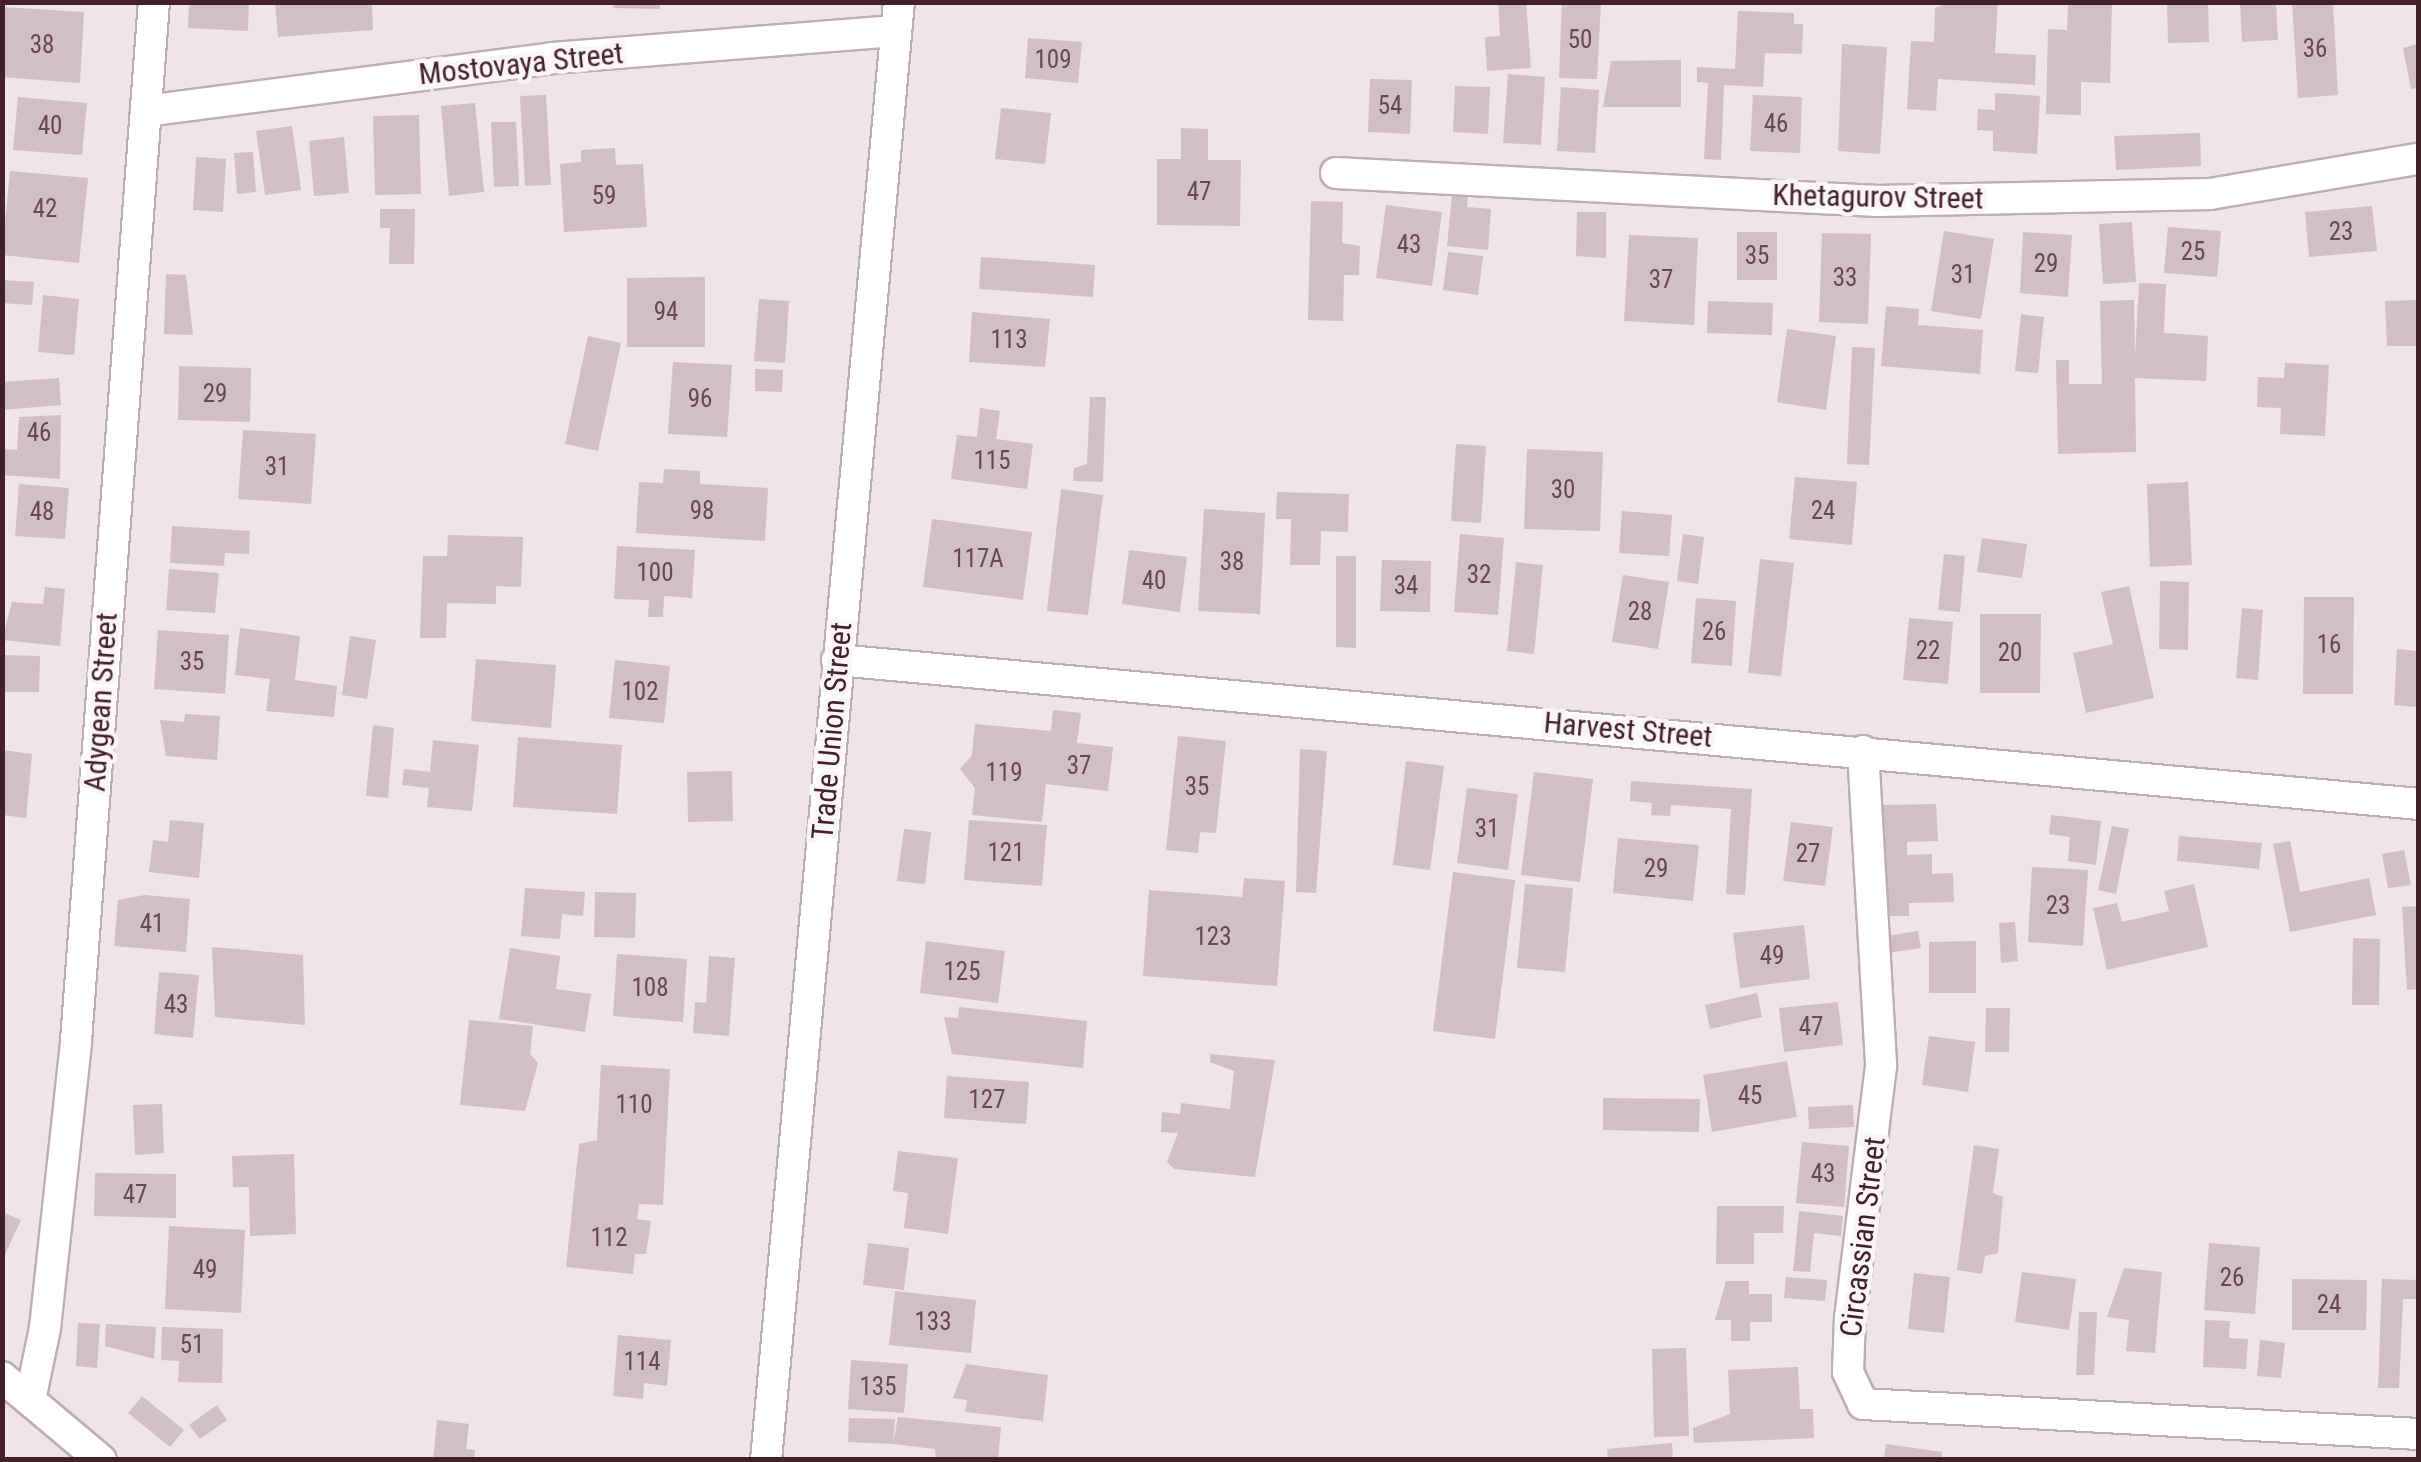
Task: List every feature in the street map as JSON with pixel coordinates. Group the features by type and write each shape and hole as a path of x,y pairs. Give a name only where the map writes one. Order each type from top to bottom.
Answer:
{"street":[{"name":"Adygean Street","path":"30,1400 47,1309 76,1041 154,2"},
{"name":"Mostovaya Street","path":"146,111 898,16"},
{"name":"Trade Union Street","path":"766,1460 898,16"},
{"name":"Khetagurov Street","path":"1336,173 1876,201 2210,194 2418,160"},
{"name":"Harvest Street","path":"837,660 2418,804"},
{"name":"Circassian Street","path":"1863,751 1881,1066 1850,1317 1848,1372 1864,1404 2418,1434"},
{"path":"2,1377 101,1460"}],"building":[{"path":"189,2 249,2 248,31 188,28"},
{"path":"275,2 372,2 373,30 278,37"},
{"path":"613,2 660,2 660,9 613,8"},
{"path":"1498,2 1526,2 1531,68 1487,71 1485,37 1500,36"},
{"path":"1562,2 1601,2 1597,79 1559,78"},
{"path":"1952,2 1998,2 1995,53 2036,55 2035,85 1938,79 1936,111 1907,109 1911,41 1934,42 1935,8"},
{"path":"2068,2 2112,2 2110,83 2081,82 2081,115 2046,114 2048,29 2067,30"},
{"path":"2167,2 2208,2 2209,42 2168,43"},
{"path":"2240,2 2276,2 2278,40 2242,42"},
{"path":"2292,2 2333,2 2338,95 2298,98"},
{"path":"2,7 84,12 80,83 2,77"},
{"path":"1738,11 1794,13 1794,24 1803,24 1802,54 1765,53 1763,87 1724,85 1721,160 1704,159 1708,83 1697,82 1697,67 1735,69"},
{"path":"1028,38 1082,42 1078,83 1025,78"},
{"path":"1842,44 1887,47 1880,154 1838,151"},
{"path":"2418,44 2418,88 2411,89 2403,48"},
{"path":"1681,60 1681,107 1603,107 1611,61"},
{"path":"1508,74 1545,77 1541,145 1503,143"},
{"path":"1370,79 1412,80 1410,134 1368,132"},
{"path":"1455,86 1490,87 1488,134 1453,132"},
{"path":"1561,87 1599,90 1595,153 1557,151"},
{"path":"1995,93 2040,96 2037,154 1993,151 1993,131 1977,130 1978,109 1995,110"},
{"path":"546,95 551,185 525,186 520,96"},
{"path":"1753,95 1802,97 1800,153 1750,151"},
{"path":"18,97 87,103 82,155 13,150"},
{"path":"475,103 484,192 449,196 441,106"},
{"path":"1001,108 1051,113 1045,164 995,159"},
{"path":"419,115 421,194 375,195 373,116"},
{"path":"491,122 516,122 519,186 494,187"},
{"path":"292,126 301,190 265,195 256,131"},
{"path":"1181,128 1208,129 1208,160 1241,160 1240,226 1157,225 1157,159 1181,159"},
{"path":"2200,133 2201,166 2116,170 2114,136"},
{"path":"344,137 349,193 314,196 309,141"},
{"path":"615,148 616,165 643,164 647,227 564,232 560,164 581,162 581,150"},
{"path":"253,152 256,192 237,194 234,153"},
{"path":"196,157 226,159 223,212 193,210"},
{"path":"10,171 88,178 79,263 2,255"},
{"path":"1452,194 1468,195 1467,207 1491,209 1488,250 1447,246"},
{"path":"1311,201 1343,202 1342,243 1360,246 1359,275 1344,275 1343,321 1308,320"},
{"path":"1386,205 1442,212 1432,286 1376,278"},
{"path":"2372,206 2377,251 2309,257 2305,212"},
{"path":"380,209 415,209 414,264 389,264 390,228 380,228"},
{"path":"1577,212 1606,212 1606,258 1576,256"},
{"path":"2132,222 2136,282 2103,284 2099,224"},
{"path":"2168,227 2221,231 2217,277 2164,273"},
{"path":"1944,231 1994,239 1981,319 1931,311"},
{"path":"1737,232 1777,232 1777,280 1737,280"},
{"path":"2023,232 2072,235 2068,297 2020,293"},
{"path":"1822,233 1871,234 1868,324 1819,322"},
{"path":"1629,235 1698,238 1694,325 1624,321"},
{"path":"1448,252 1483,256 1478,295 1443,290"},
{"path":"981,257 1095,265 1093,297 979,289"},
{"path":"166,274 186,275 193,335 164,334"},
{"path":"705,277 705,347 627,347 627,278"},
{"path":"2,280 34,282 32,305 2,303"},
{"path":"2139,283 2166,284 2164,333 2208,336 2206,381 2135,378 2136,452 2058,454 2056,360 2069,360 2069,384 2102,384 2100,301 2134,300 2135,356"},
{"path":"43,295 79,299 74,355 38,352"},
{"path":"759,299 789,301 785,363 754,361"},
{"path":"2418,300 2418,346 2387,346 2385,301"},
{"path":"1708,301 1773,303 1772,335 1707,333"},
{"path":"1886,306 1919,309 1918,325 1983,330 1980,374 1881,366"},
{"path":"972,312 1050,319 1045,367 969,362"},
{"path":"2021,314 2044,317 2038,373 2015,371"},
{"path":"1787,329 1836,336 1826,410 1777,402"},
{"path":"588,336 621,343 598,451 565,444"},
{"path":"1852,347 1875,348 1869,465 1847,464"},
{"path":"673,362 732,365 727,437 668,434"},
{"path":"2285,363 2329,365 2325,436 2280,434 2281,408 2257,407 2258,377 2284,378"},
{"path":"179,366 251,368 250,422 178,420"},
{"path":"755,369 783,370 782,392 755,391"},
{"path":"59,378 61,405 2,410 2,382"},
{"path":"1090,397 1106,397 1103,482 1073,481 1074,468 1087,464"},
{"path":"980,408 1000,411 996,439 1033,444 1027,489 951,479 957,435 977,437"},
{"path":"61,415 60,479 2,475 2,449 17,450 19,417"},
{"path":"243,430 316,434 311,504 238,499"},
{"path":"1456,444 1486,446 1481,523 1451,521"},
{"path":"1527,449 1603,452 1600,531 1524,529"},
{"path":"664,469 700,471 700,484 768,488 765,541 636,533 639,482 663,483"},
{"path":"1795,477 1857,482 1852,545 1789,539"},
{"path":"2188,482 2192,565 2150,567 2147,484"},
{"path":"19,484 69,488 65,539 15,536"},
{"path":"1061,489 1103,495 1088,615 1047,611"},
{"path":"1277,492 1349,494 1348,532 1321,531 1320,565 1290,565 1291,519 1276,519"},
{"path":"1204,509 1265,513 1260,614 1198,611"},
{"path":"1622,511 1672,515 1669,556 1619,553"},
{"path":"932,519 1032,532 1023,600 923,587"},
{"path":"172,526 250,531 249,554 225,553 224,566 170,563"},
{"path":"1460,534 1504,538 1498,615 1454,612"},
{"path":"1683,534 1704,537 1698,584 1677,581"},
{"path":"448,535 523,537 521,587 496,586 496,604 447,603 446,638 420,638 423,556 447,556"},
{"path":"1982,538 2027,544 2022,578 1977,572"},
{"path":"617,546 695,550 692,598 664,596 663,617 648,617 649,600 614,599"},
{"path":"1129,550 1187,557 1180,612 1122,604"},
{"path":"1944,554 1965,556 1960,612 1938,610"},
{"path":"1336,556 1356,556 1356,648 1336,647"},
{"path":"1760,559 1794,563 1781,676 1748,673"},
{"path":"1382,560 1431,561 1430,612 1380,611"},
{"path":"1516,562 1543,565 1534,654 1507,651"},
{"path":"169,569 219,573 215,613 166,610"},
{"path":"1623,575 1669,582 1658,649 1612,642"},
{"path":"2160,581 2189,582 2188,650 2159,649"},
{"path":"2129,586 2154,698 2086,713 2073,653 2113,644 2101,592"},
{"path":"45,587 65,589 60,646 2,640 12,602 43,604"},
{"path":"2304,597 2354,597 2353,694 2303,694"},
{"path":"1696,598 1736,601 1732,666 1691,663"},
{"path":"2242,608 2263,610 2258,680 2236,678"},
{"path":"1980,614 2041,614 2040,693 1980,693"},
{"path":"1909,618 1953,622 1948,684 1903,680"},
{"path":"240,628 300,636 295,680 337,686 334,717 266,711 270,679 235,675"},
{"path":"158,630 229,635 225,694 154,689"},
{"path":"350,636 376,640 367,699 342,695"},
{"path":"2397,649 2418,651 2418,707 2394,705"},
{"path":"2,655 40,656 39,692 2,692"},
{"path":"476,659 556,665 551,728 471,721"},
{"path":"615,660 670,666 664,723 609,718"},
{"path":"1053,710 1081,713 1077,743 1113,747 1108,791 1046,784 1042,822 972,815 975,788 960,769 972,755 975,724 1051,731"},
{"path":"185,714 220,716 217,760 166,756 160,720 184,722"},
{"path":"373,725 394,728 388,798 366,796"},
{"path":"1178,736 1226,741 1216,833 1200,832 1198,853 1166,850"},
{"path":"518,737 622,745 617,814 513,807"},
{"path":"433,740 479,745 472,811 427,807 429,788 402,785 404,769 430,772"},
{"path":"1300,749 1327,751 1316,893 1296,892"},
{"path":"2,750 32,754 26,818 2,815"},
{"path":"1406,761 1444,766 1430,870 1393,865"},
{"path":"732,771 733,821 688,822 687,772"},
{"path":"1534,772 1593,779 1580,882 1521,875"},
{"path":"1631,781 1752,789 1745,895 1726,894 1731,809 1671,805 1670,816 1651,815 1652,803 1630,801"},
{"path":"1467,788 1518,794 1508,870 1457,863"},
{"path":"1936,804 1938,841 1907,842 1907,855 1932,854 1932,874 1953,873 1954,902 1909,903 1909,916 1886,916 1883,805"},
{"path":"2051,815 2101,821 2096,865 2068,861 2070,837 2049,834"},
{"path":"170,820 204,823 199,878 149,872 153,840 168,842"},
{"path":"969,820 1047,825 1042,886 964,880"},
{"path":"1791,822 1833,827 1825,886 1783,881"},
{"path":"2112,826 2129,829 2116,894 2098,890"},
{"path":"904,829 931,832 925,884 897,881"},
{"path":"2179,836 2262,843 2259,869 2177,861"},
{"path":"1618,838 1699,845 1693,901 1613,893"},
{"path":"2290,841 2300,892 2369,878 2376,915 2290,932 2273,844"},
{"path":"2404,850 2411,885 2388,888 2382,854"},
{"path":"2032,867 2088,870 2083,946 2028,942"},
{"path":"1453,872 1515,880 1495,1039 1433,1031"},
{"path":"1244,878 1285,881 1277,986 1143,976 1149,890 1242,897"},
{"path":"1525,884 1573,888 1565,972 1517,968"},
{"path":"2194,884 2208,947 2107,970 2093,908 2117,903 2122,922 2169,911 2164,891"},
{"path":"525,888 585,892 583,916 562,914 560,939 521,936"},
{"path":"595,892 636,893 635,938 594,937"},
{"path":"145,895 190,899 186,952 114,946 118,900"},
{"path":"2418,906 2418,989 2407,990 2402,907"},
{"path":"2015,922 2018,961 2001,963 1999,923"},
{"path":"1804,925 1810,979 1740,988 1733,933"},
{"path":"1918,931 1921,948 1888,953 1886,936"},
{"path":"2353,938 2380,939 2379,1005 2352,1005"},
{"path":"926,941 1005,951 998,1003 920,993"},
{"path":"1976,941 1976,993 1929,993 1929,942"},
{"path":"212,947 303,955 305,1025 215,1017"},
{"path":"510,948 560,956 556,989 591,994 585,1032 499,1019"},
{"path":"617,954 687,959 683,1022 613,1016"},
{"path":"709,956 735,958 729,1036 693,1033 695,1002 706,1003"},
{"path":"159,972 199,975 193,1038 154,1034"},
{"path":"1757,993 1762,1017 1710,1029 1705,1005"},
{"path":"1838,1002 1843,1045 1784,1052 1779,1008"},
{"path":"959,1007 1087,1021 1083,1068 952,1054 944,1017 958,1018"},
{"path":"1986,1008 2010,1008 2009,1052 1985,1052"},
{"path":"469,1020 533,1026 530,1054 538,1063 525,1111 460,1105"},
{"path":"1929,1036 1975,1042 1968,1092 1922,1085"},
{"path":"1210,1054 1275,1060 1255,1177 1174,1169 1167,1162 1178,1133 1161,1132 1162,1112 1180,1114 1181,1103 1230,1109 1234,1071 1210,1062"},
{"path":"1787,1061 1797,1117 1712,1132 1703,1075"},
{"path":"601,1065 670,1069 663,1205 639,1204 637,1219 651,1221 646,1254 635,1254 633,1274 566,1267 579,1144 597,1140"},
{"path":"947,1076 1029,1082 1026,1124 944,1118"},
{"path":"1603,1098 1700,1099 1699,1132 1603,1130"},
{"path":"162,1104 164,1153 135,1155 133,1105"},
{"path":"1853,1105 1854,1127 1809,1129 1808,1107"},
{"path":"1802,1142 1849,1146 1844,1207 1796,1203"},
{"path":"1974,1145 1999,1149 1993,1193 2003,1197 1998,1253 1985,1256 1982,1274 1957,1270"},
{"path":"898,1151 958,1158 948,1234 904,1228 908,1193 893,1191"},
{"path":"294,1154 296,1234 250,1236 249,1187 233,1187 232,1156"},
{"path":"95,1173 176,1174 176,1218 94,1216"},
{"path":"1717,1206 1784,1206 1783,1233 1754,1233 1754,1264 1716,1264"},
{"path":"1799,1211 1843,1216 1841,1236 1814,1233 1810,1272 1793,1271"},
{"path":"2,1212 21,1220 2,1261"},
{"path":"169,1226 245,1230 241,1313 165,1309"},
{"path":"868,1243 909,1248 904,1290 863,1285"},
{"path":"2209,1243 2260,1247 2255,1314 2204,1310"},
{"path":"2124,1268 2162,1272 2155,1353 2126,1351 2129,1320 2107,1317"},
{"path":"2022,1272 2076,1279 2069,1330 2015,1322"},
{"path":"1914,1273 1950,1277 1944,1333 1908,1329"},
{"path":"1786,1277 1827,1280 1825,1301 1784,1298"},
{"path":"2292,1279 2367,1280 2366,1330 2292,1330"},
{"path":"2382,1279 2418,1280 2418,1299 2403,1299 2399,1388 2378,1388"},
{"path":"1726,1281 1749,1281 1749,1294 1772,1294 1772,1322 1750,1322 1750,1341 1731,1341 1731,1320 1715,1320"},
{"path":"895,1291 976,1300 971,1353 889,1345"},
{"path":"2079,1312 2097,1312 2094,1375 2076,1375"},
{"path":"2205,1320 2230,1321 2229,1338 2248,1339 2246,1369 2203,1367"},
{"path":"78,1323 100,1324 97,1368 76,1366"},
{"path":"106,1324 156,1327 154,1359 105,1346"},
{"path":"162,1327 223,1329 222,1383 178,1382 179,1361 161,1360"},
{"path":"618,1335 671,1340 667,1386 644,1383 643,1399 613,1396"},
{"path":"2260,1340 2285,1343 2281,1378 2257,1376"},
{"path":"1686,1348 1689,1436 1654,1437 1652,1349"},
{"path":"851,1360 908,1364 904,1413 848,1409"},
{"path":"966,1364 1048,1375 1043,1421 965,1412 967,1400 953,1398"},
{"path":"1798,1367 1800,1409 1813,1409 1814,1438 1694,1443 1693,1428 1730,1414 1728,1370"},
{"path":"142,1396 184,1430 170,1447 128,1413"},
{"path":"217,1405 227,1420 200,1439 189,1425"},
{"path":"898,1417 1001,1427 998,1460 936,1460 935,1449 893,1444"},
{"path":"849,1418 895,1419 893,1444 848,1442"},
{"path":"437,1420 469,1424 466,1449 475,1450 474,1460 433,1460"},
{"path":"1672,1443 1673,1460 1608,1460 1607,1449"},
{"path":"1886,1444 1942,1452 1941,1460 1884,1460"}]}
